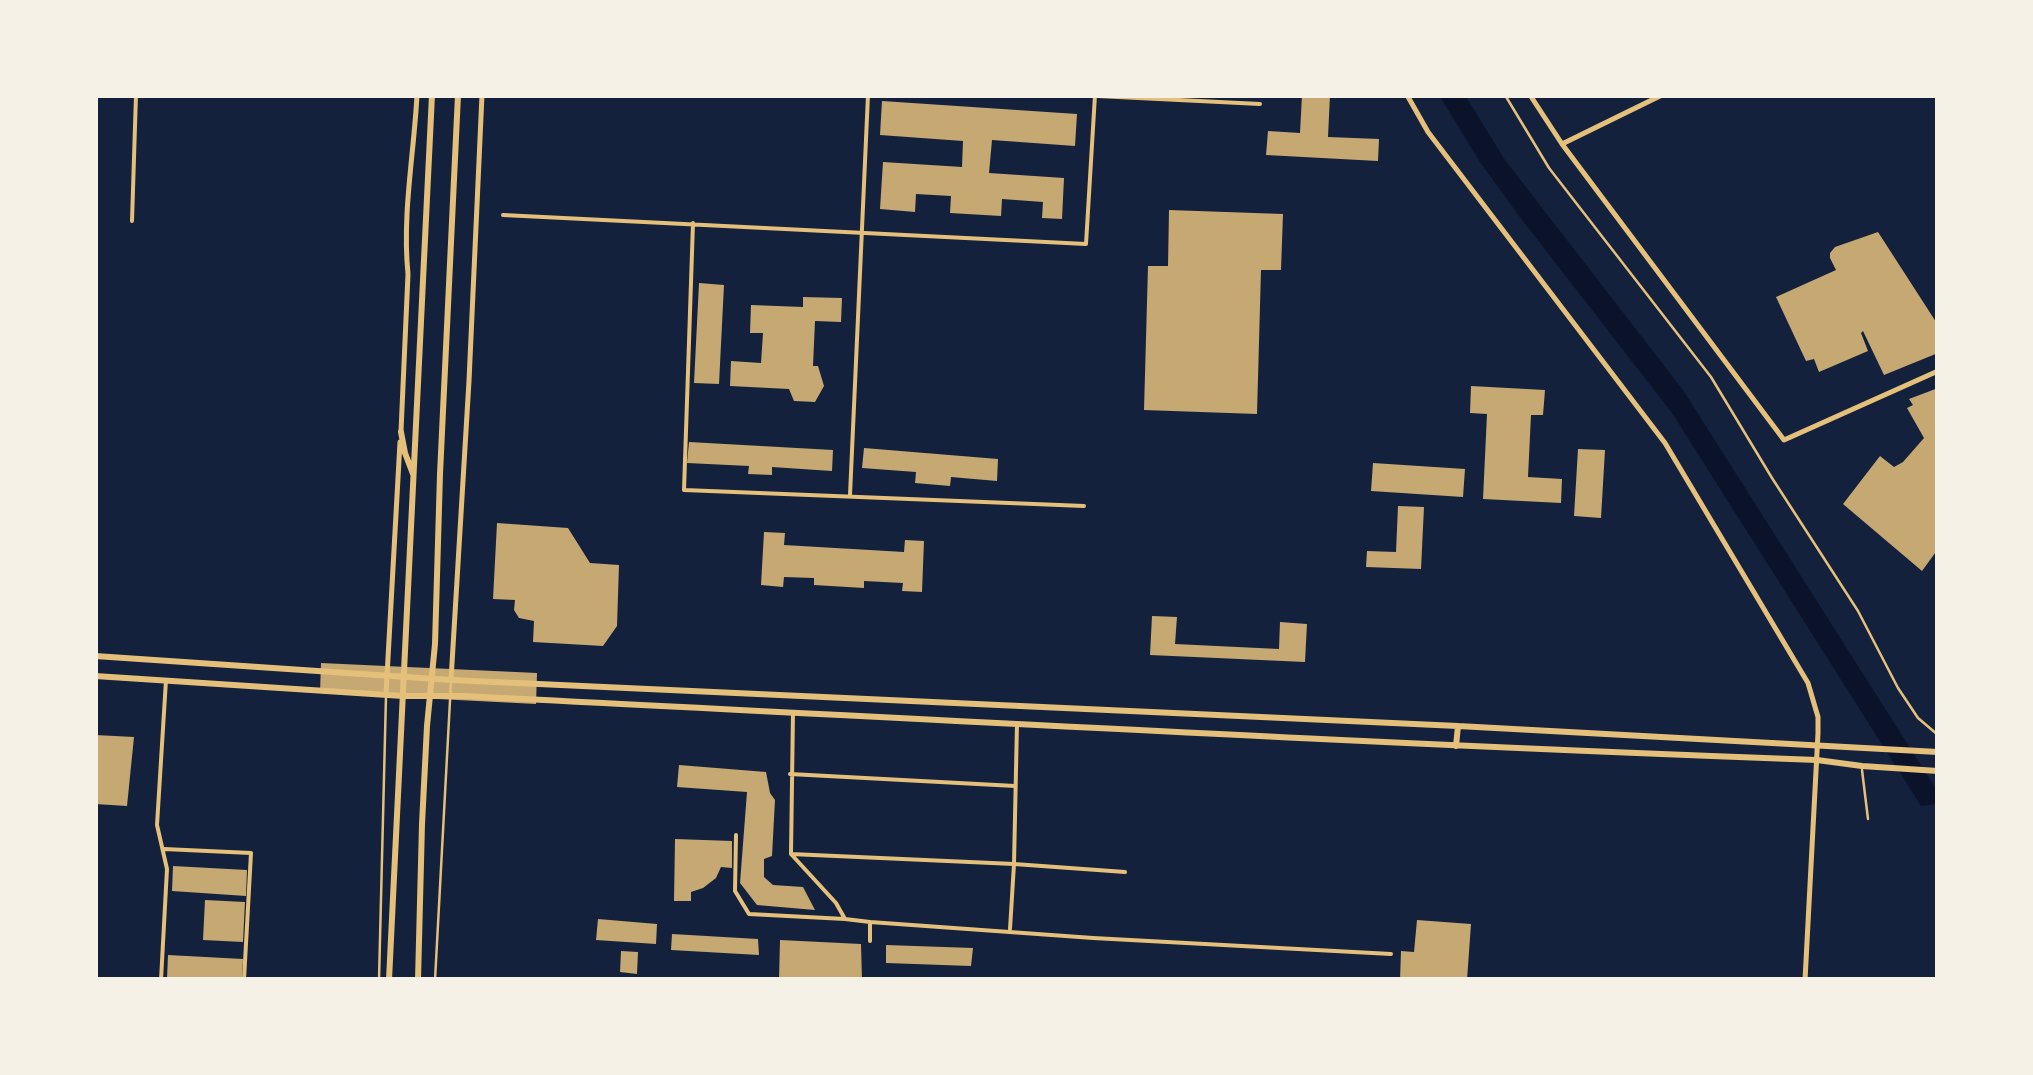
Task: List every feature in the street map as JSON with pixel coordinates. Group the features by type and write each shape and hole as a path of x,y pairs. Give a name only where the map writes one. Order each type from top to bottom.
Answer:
{"main road":[{"path":"384,980 389,970 432,95"},
{"path":"418,980 422,824 435,644 458,95"},
{"path":"401,432 414,476"},
{"path":"95,656 451,680 1938,752"},
{"path":"95,676 402,696 1817,760 1938,770"},
{"path":"1456,746 1458,726"}],"street":[{"path":"119,95 136,96 132,221"},
{"path":"386,694 401,432 410,166 417,95"},
{"path":"451,680 482,95"},
{"path":"850,494 868,95"},
{"path":"1077,95 1260,104"},
{"path":"1406,95 1428,132 1665,443 1808,683 1818,717 1818,745 1805,980"},
{"path":"1530,95 1562,144 1784,440 1938,370"},
{"path":"1562,144 1662,95"},
{"path":"502,215 1086,244 1095,96"},
{"path":"693,223 684,490 1084,506"},
{"path":"162,980 167,869 157,824 166,680"},
{"path":"792,712 791,854 836,902 845,918"},
{"path":"1010,931 1017,724"},
{"path":"790,774 1016,786"},
{"path":"736,835 735,891 749,914 1391,954"},
{"path":"164,849 251,853 244,980"},
{"path":"791,854 1124,872"},
{"path":"870,922 870,941"}],"lane":[{"path":"435,980 451,680"},
{"path":"384,980 386,694"},
{"path":"1862,766 1868,818"}],"path":[{"path":"1505,95 1549,168 1712,378 1858,611 1908,703 1938,735"}],"water":[{"path":"1439,95 1465,95 1505,160 1683,390 1938,792 1938,804 1921,806 1672,413 1519,216"}],"building":[{"path":"1302,95 1330,95 1328,137 1379,139 1378,161 1266,155 1268,131 1300,133"},
{"path":"882,101 1077,114 1075,146 992,140 989,173 1064,178 1062,219 1042,218 1043,202 1002,199 1001,216 950,213 951,196 916,194 915,212 880,209 883,162 962,167 963,141 880,135"},
{"path":"1169,210 1283,214 1281,270 1261,270 1257,414 1144,410 1148,266 1168,266"},
{"path":"1878,232 1938,325 1938,353 1884,375 1863,331 1868,351 1819,372 1814,359 1806,361 1776,297 1836,270 1830,258 1835,247"},
{"path":"699,283 724,285 719,384 694,383"},
{"path":"803,297 842,298 841,322 815,321 813,366 818,366 824,386 815,402 794,401 789,389 730,386 731,361 761,363 763,333 750,333 751,305 803,307"},
{"path":"1471,386 1545,390 1543,415 1531,415 1528,477 1562,479 1561,503 1483,499 1487,414 1470,413"},
{"path":"1938,388 1938,549 1922,571 1843,504 1880,456 1894,467 1924,438 1907,408 1913,405 1909,399"},
{"path":"689,442 833,450 832,471 772,467 772,475 748,474 749,466 687,463"},
{"path":"864,448 998,459 997,481 951,477 950,486 915,483 916,472 862,468"},
{"path":"1578,449 1605,450 1601,518 1574,516"},
{"path":"1373,463 1465,469 1463,497 1371,491"},
{"path":"1398,506 1424,507 1421,569 1366,567 1367,551 1396,552"},
{"path":"497,523 568,528 590,563 619,565 617,626 603,646 533,642 534,621 519,618 514,610 515,600 493,599"},
{"path":"764,532 785,533 784,545 904,552 905,540 924,541 922,592 902,591 903,583 864,581 864,588 814,585 814,578 784,577 783,587 761,585"},
{"path":"1152,616 1177,617 1175,644 1279,649 1280,622 1307,624 1305,662 1150,655"},
{"path":"321,663 537,673 536,704 320,693"},
{"path":"95,735 134,737 127,806 95,804"},
{"path":"679,765 766,772 775,800 772,856 764,859 764,877 773,885 803,887 815,910 757,905 740,883 747,792 677,787"},
{"path":"675,839 732,841 732,868 721,867 716,878 691,892 691,901 674,901"},
{"path":"173,866 247,870 246,896 172,891"},
{"path":"205,900 245,902 243,942 203,940"},
{"path":"598,919 657,924 656,944 596,940"},
{"path":"1417,920 1471,924 1467,980 1400,980 1401,951 1414,952"},
{"path":"672,934 758,939 759,955 671,950"},
{"path":"780,940 861,944 862,980 779,980"},
{"path":"886,945 973,948 971,966 886,963"},
{"path":"621,951 638,952 637,974 620,972"},
{"path":"168,955 243,959 242,980 167,979"}]}
